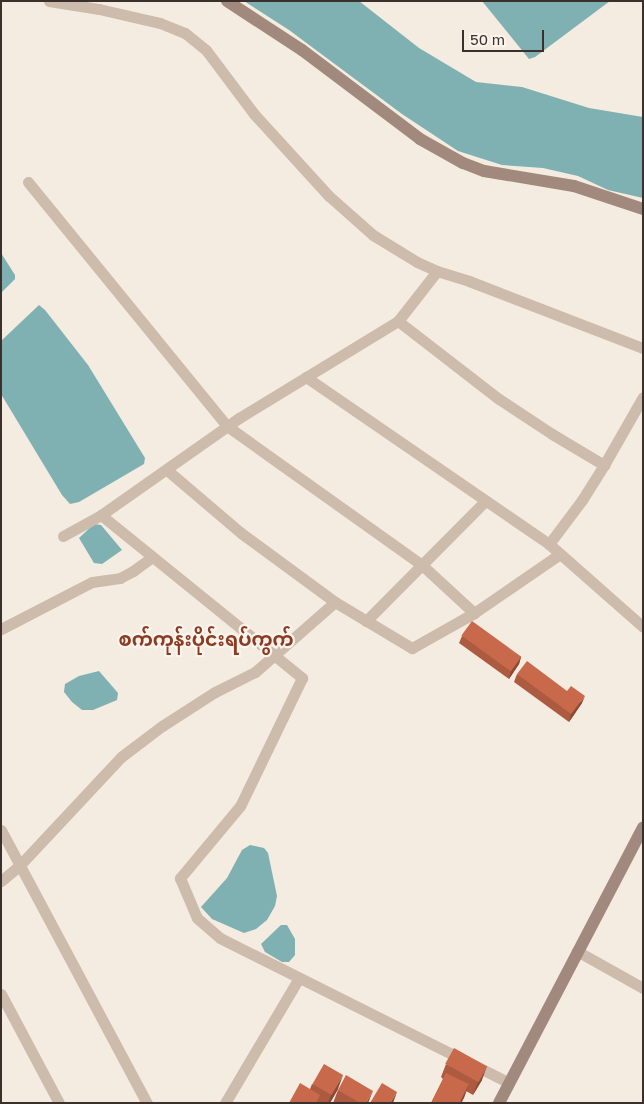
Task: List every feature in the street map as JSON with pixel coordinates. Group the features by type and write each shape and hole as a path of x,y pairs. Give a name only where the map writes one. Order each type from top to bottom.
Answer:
{"street":[{"path":"49,1 99,9 160,23 185,33 206,50 254,114 329,196 373,235 417,262 438,271 470,281 643,348"},
{"path":"227,1 302,50 420,139 451,156 484,170 574,186 643,210"},
{"path":"28,182 227,426 422,565 474,614"},
{"path":"63,536 101,515 227,426 398,321 438,271"},
{"path":"398,321 499,399 604,465"},
{"path":"306,377 549,544 643,627"},
{"path":"549,544 582,500 643,397"},
{"path":"167,470 241,533 335,602 412,648 474,614 560,554"},
{"path":"366,621 485,501"},
{"path":"101,515 302,678 240,806 180,878 197,918 220,938 509,1083"},
{"path":"1,629 92,582 120,578 133,572 152,557"},
{"path":"1,881 19,866 121,757 162,726 215,692 255,672 335,602"},
{"path":"499,1103 643,827"},
{"path":"1,830 147,1103"},
{"path":"577,951 643,988"},
{"path":"225,1103 300,978"},
{"path":"1,994 59,1103"}],"water":[{"path":"244,1 359,1 419,48 476,82 522,87 589,108 643,117 643,198 608,190 578,176 543,168 502,165 458,151 402,114 289,30"},
{"path":"482,1 610,1 535,57 529,59"},
{"path":"1,253 15,275 15,279 1,293"},
{"path":"39,305 88,365 145,458 144,464 79,502 70,504 62,495 1,394 1,341"},
{"path":"94,524 101,525 122,550 102,564 94,563 79,538"},
{"path":"99,671 118,693 117,700 93,710 82,710 64,692 65,684 79,676"},
{"path":"250,845 264,848 268,853 277,896 275,906 267,920 256,929 244,933 212,919 201,907 227,878 242,850"},
{"path":"281,925 287,925 295,939 295,955 289,962 282,962 265,952 261,944"}],"building":[{"path":"472,621 521,657 511,671 461,636"},
{"path":"527,661 567,691 571,686 585,696 571,714 517,674"},
{"path":"454,1048 487,1066 479,1082 445,1064"},
{"path":"324,1064 343,1075 332,1095 312,1084"},
{"path":"446,1073 469,1084 460,1101 463,1103 431,1103"},
{"path":"346,1075 373,1091 366,1103 360,1103 338,1090"},
{"path":"300,1083 320,1095 316,1103 289,1103"},
{"path":"382,1083 397,1092 390,1103 370,1103"}],"district":[{"name":"စက်ကုန်းပိုင်းရပ်ကွက်","path":"206,639"}]}
